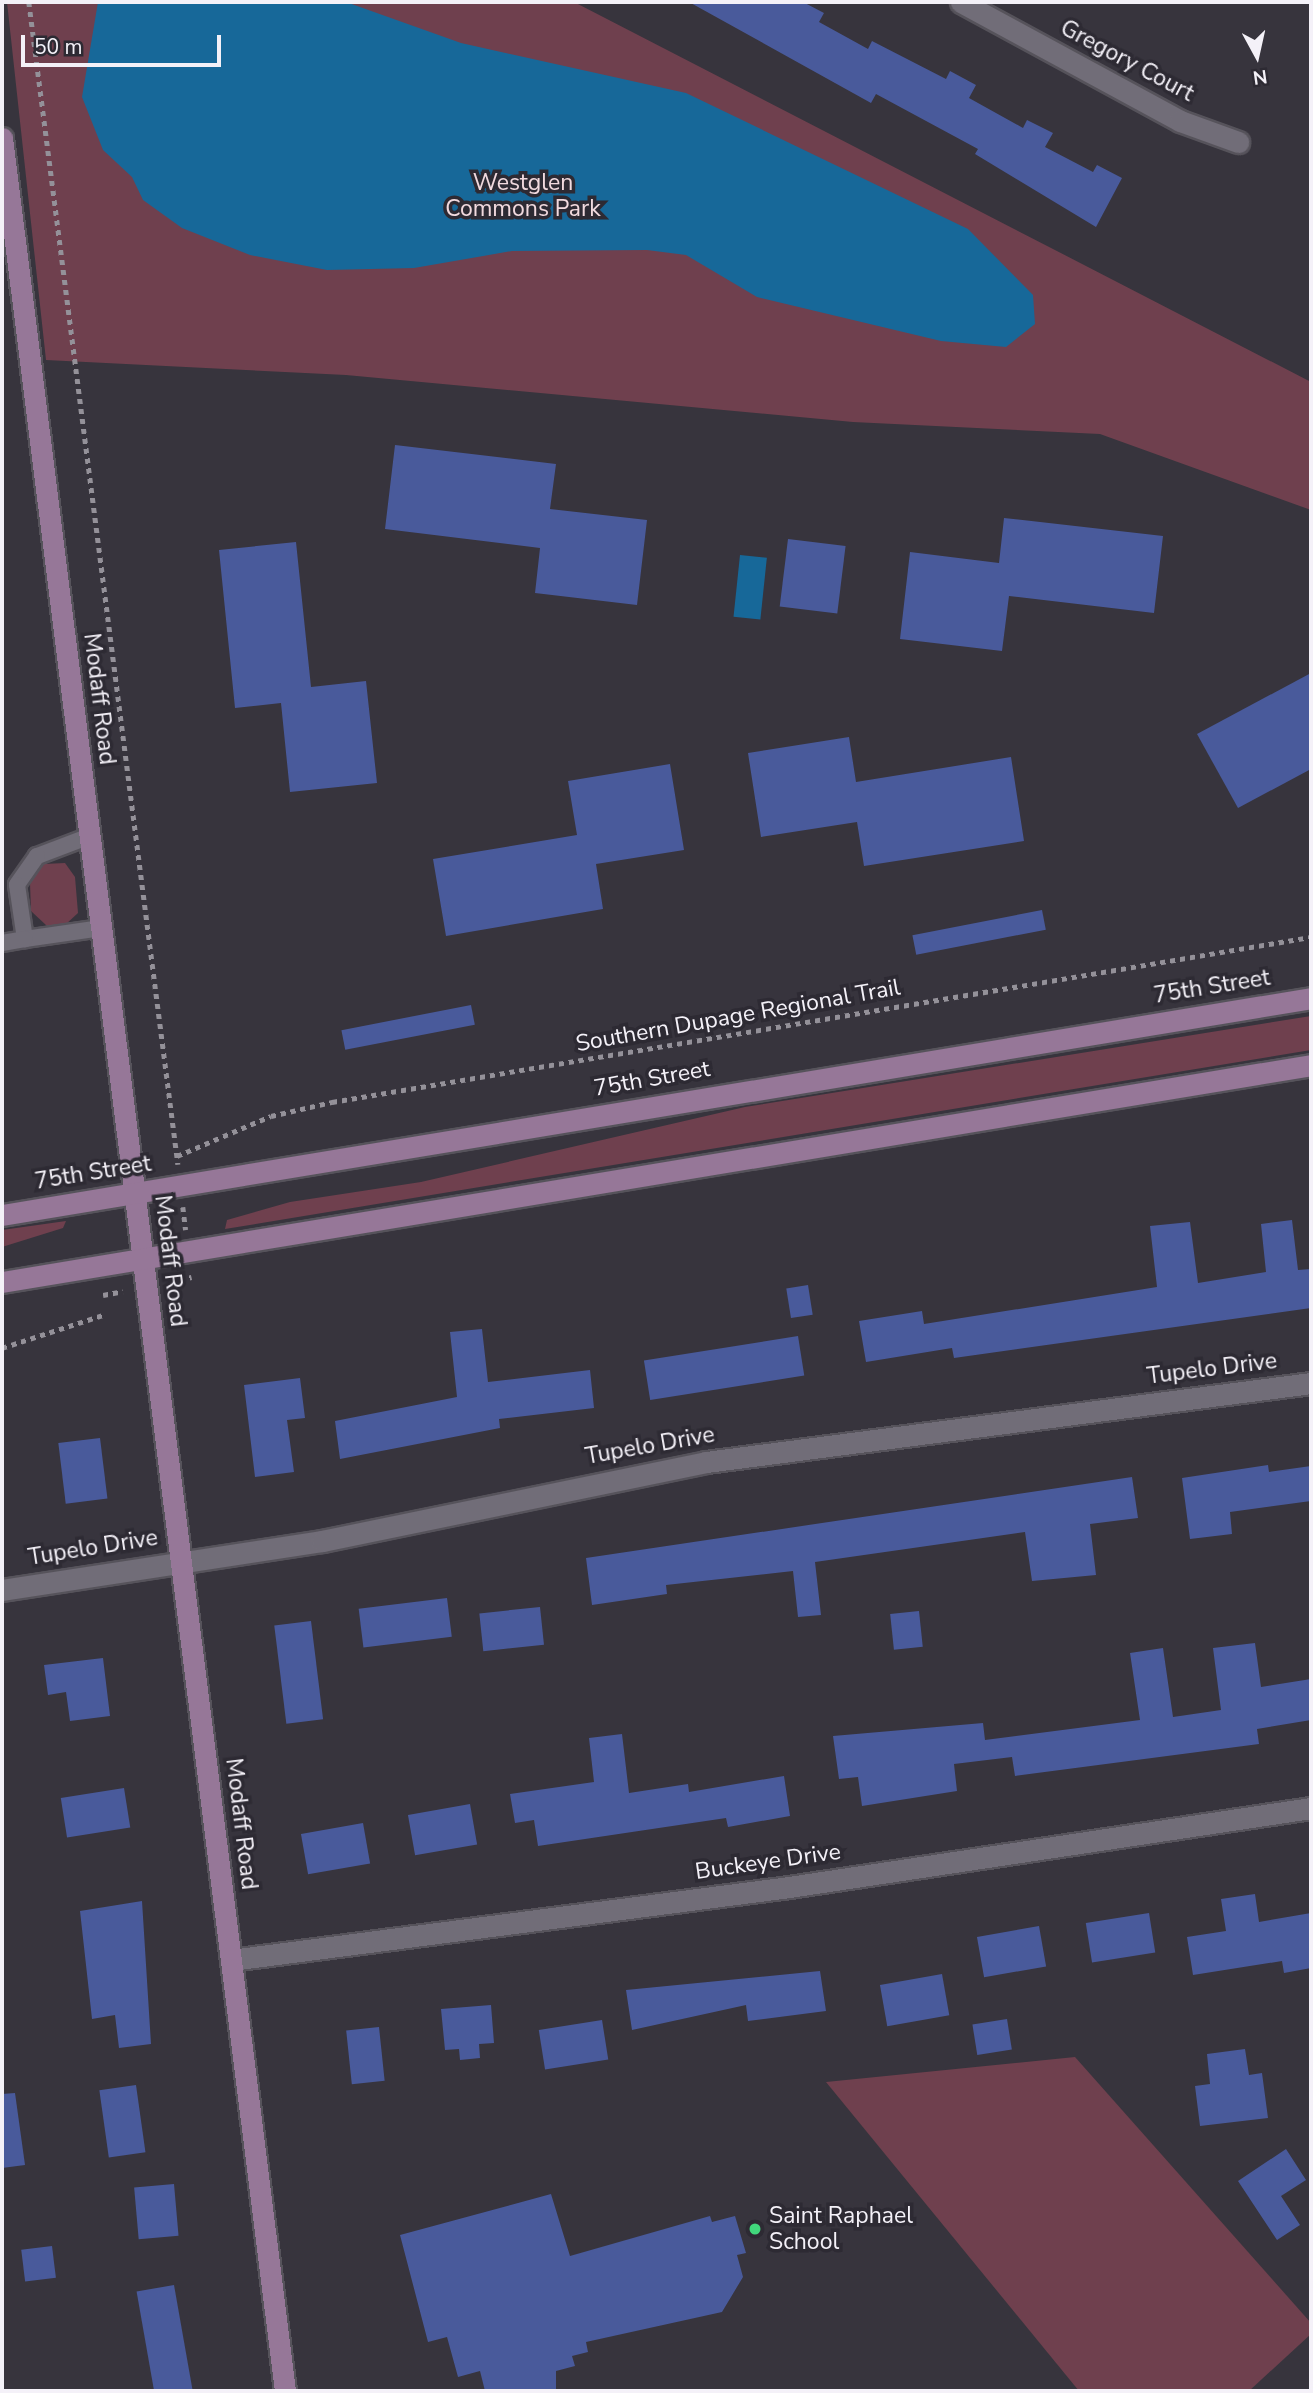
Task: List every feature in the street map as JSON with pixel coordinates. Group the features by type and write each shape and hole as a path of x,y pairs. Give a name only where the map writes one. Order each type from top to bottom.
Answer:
{"main road":[{"name":"Modaff Road","path":"2,138 285,2391"},
{"name":"75th Street","path":"2,1215 1311,998"},
{"path":"2,1282 1311,1065"}],"street":[{"name":"Gregory Court","path":"961,2 999,10 1180,121 1238,142"},
{"name":"Tupelo Drive","path":"2,1590 349,1536 706,1462 1311,1383"},
{"name":"Buckeye Drive","path":"231,1960 789,1887 1311,1808"}],"lane":[{"path":"25,939 17,885 37,856 90,836"},
{"path":"2,943 101,928"}],"path":[{"path":"29,2 191,1277"},
{"name":"Southern Dupage Regional Trail","path":"177,1156 271,1116 332,1102 1311,937"},
{"path":"2,1348 106,1314"}],"green space":[{"name":"Westglen Commons Park","path":"7,2 574,2 1311,382 1311,510 1100,434 853,422 346,375 46,360"},
{"path":"65,863 75,877 78,913 65,925 47,926 31,911 30,883 44,864"},
{"path":"1311,1016 1311,1050 225,1229 227,1220 290,1202 421,1182 745,1107"},
{"path":"66,1221 63,1228 2,1247 2,1230"},
{"path":"1075,2057 1311,2323 1311,2334 1249,2391 1079,2391 826,2082"}],"water":[{"path":"98,2 346,2 461,43 686,93 968,229 1033,295 1035,324 1006,347 941,341 757,297 686,255 647,250 512,251 414,268 327,270 250,255 182,228 143,200 132,177 103,150 82,97"},
{"path":"740,555 767,558 760,619 734,617"}],"building":[{"path":"689,2 803,2 824,13 819,22 868,49 872,41 946,79 950,71 976,85 969,98 1023,128 1027,120 1053,133 1045,147 1093,172 1097,165 1122,178 1096,227 975,154 978,149 876,94 871,103"},
{"path":"395,445 556,464 550,509 647,520 637,605 535,593 540,548 385,529"},
{"path":"1004,518 1163,536 1154,613 1009,596 1002,651 900,639 910,552 999,563"},
{"path":"788,539 846,546 837,614 780,606"},
{"path":"296,542 311,687 366,681 377,783 290,792 281,703 235,708 219,550"},
{"path":"1311,673 1311,769 1238,808 1197,734"},
{"path":"849,737 856,782 1011,757 1024,841 864,866 857,822 761,837 748,753"},
{"path":"670,764 684,850 596,864 603,909 446,936 433,859 577,835 568,781"},
{"path":"1042,910 1046,930 916,955 912,935"},
{"path":"471,1005 475,1025 345,1050 341,1030"},
{"path":"1292,1220 1298,1270 1311,1269 1311,1308 954,1358 952,1348 866,1362 859,1321 922,1311 924,1324 1157,1287 1150,1226 1190,1222 1198,1283 1266,1272 1261,1224"},
{"path":"808,1285 813,1315 791,1318 786,1288"},
{"path":"482,1329 488,1382 590,1370 594,1408 499,1419 500,1428 340,1459 335,1421 457,1397 450,1332"},
{"path":"798,1336 804,1376 650,1400 644,1360"},
{"path":"300,1378 305,1418 287,1420 294,1472 255,1477 244,1385"},
{"path":"100,1438 107,1499 66,1504 58,1443"},
{"path":"1268,1465 1269,1472 1311,1466 1311,1501 1230,1512 1232,1534 1190,1539 1182,1478"},
{"path":"1132,1477 1138,1518 1090,1524 1096,1575 1032,1581 1025,1532 815,1562 821,1615 798,1617 793,1571 666,1585 667,1594 592,1605 586,1558"},
{"path":"447,1598 452,1637 363,1648 359,1609"},
{"path":"540,1607 544,1645 483,1651 479,1613"},
{"path":"919,1611 923,1647 894,1650 890,1614"},
{"path":"311,1621 323,1719 286,1724 274,1626"},
{"path":"1255,1643 1261,1687 1311,1679 1311,1720 1257,1729 1259,1744 1015,1776 1012,1757 954,1764 957,1791 862,1806 858,1777 839,1779 833,1736 983,1723 985,1740 1140,1720 1130,1653 1163,1648 1173,1717 1221,1710 1213,1648"},
{"path":"103,1658 110,1716 70,1721 66,1692 48,1695 44,1665"},
{"path":"622,1734 629,1793 688,1784 689,1792 784,1776 790,1816 728,1827 726,1818 538,1846 534,1820 515,1823 510,1794 594,1782 589,1738"},
{"path":"124,1788 130,1828 67,1838 61,1798"},
{"path":"470,1804 477,1844 415,1855 408,1815"},
{"path":"363,1823 370,1863 308,1874 301,1834"},
{"path":"1255,1894 1259,1922 1311,1913 1311,1968 1284,1973 1282,1961 1193,1975 1187,1937 1226,1931 1221,1899"},
{"path":"142,1901 151,2044 119,2048 115,2015 92,2019 80,1911"},
{"path":"1149,1913 1155,1953 1092,1963 1086,1923"},
{"path":"1039,1926 1046,1966 984,1977 977,1937"},
{"path":"820,1971 826,2011 748,2021 746,2005 632,2030 626,1990"},
{"path":"942,1974 949,2015 887,2026 880,1985"},
{"path":"491,2005 494,2043 479,2044 480,2058 460,2060 459,2049 445,2050 441,2009"},
{"path":"1007,2019 1012,2050 977,2055 972,2024"},
{"path":"602,2020 608,2060 545,2070 539,2030"},
{"path":"379,2027 385,2081 352,2084 346,2030"},
{"path":"1245,2049 1249,2075 1262,2073 1268,2118 1200,2126 1195,2086 1210,2084 1207,2054"},
{"path":"136,2085 145,2152 109,2157 99,2090"},
{"path":"15,2093 25,2165 2,2168 2,2094"},
{"path":"1286,2149 1306,2180 1281,2196 1300,2225 1277,2240 1238,2181"},
{"path":"174,2184 179,2236 139,2239 134,2187"},
{"path":"551,2194 570,2256 710,2216 712,2222 735,2216 746,2253 737,2255 743,2277 722,2312 586,2342 588,2352 572,2356 575,2366 556,2371 556,2391 485,2391 480,2371 458,2377 447,2337 428,2342 400,2235"},
{"path":"52,2246 56,2278 25,2282 21,2250"},
{"path":"174,2285 193,2391 154,2391 137,2292"}],"place":[{"name":"Saint Raphael School","path":"755,2229"}]}
